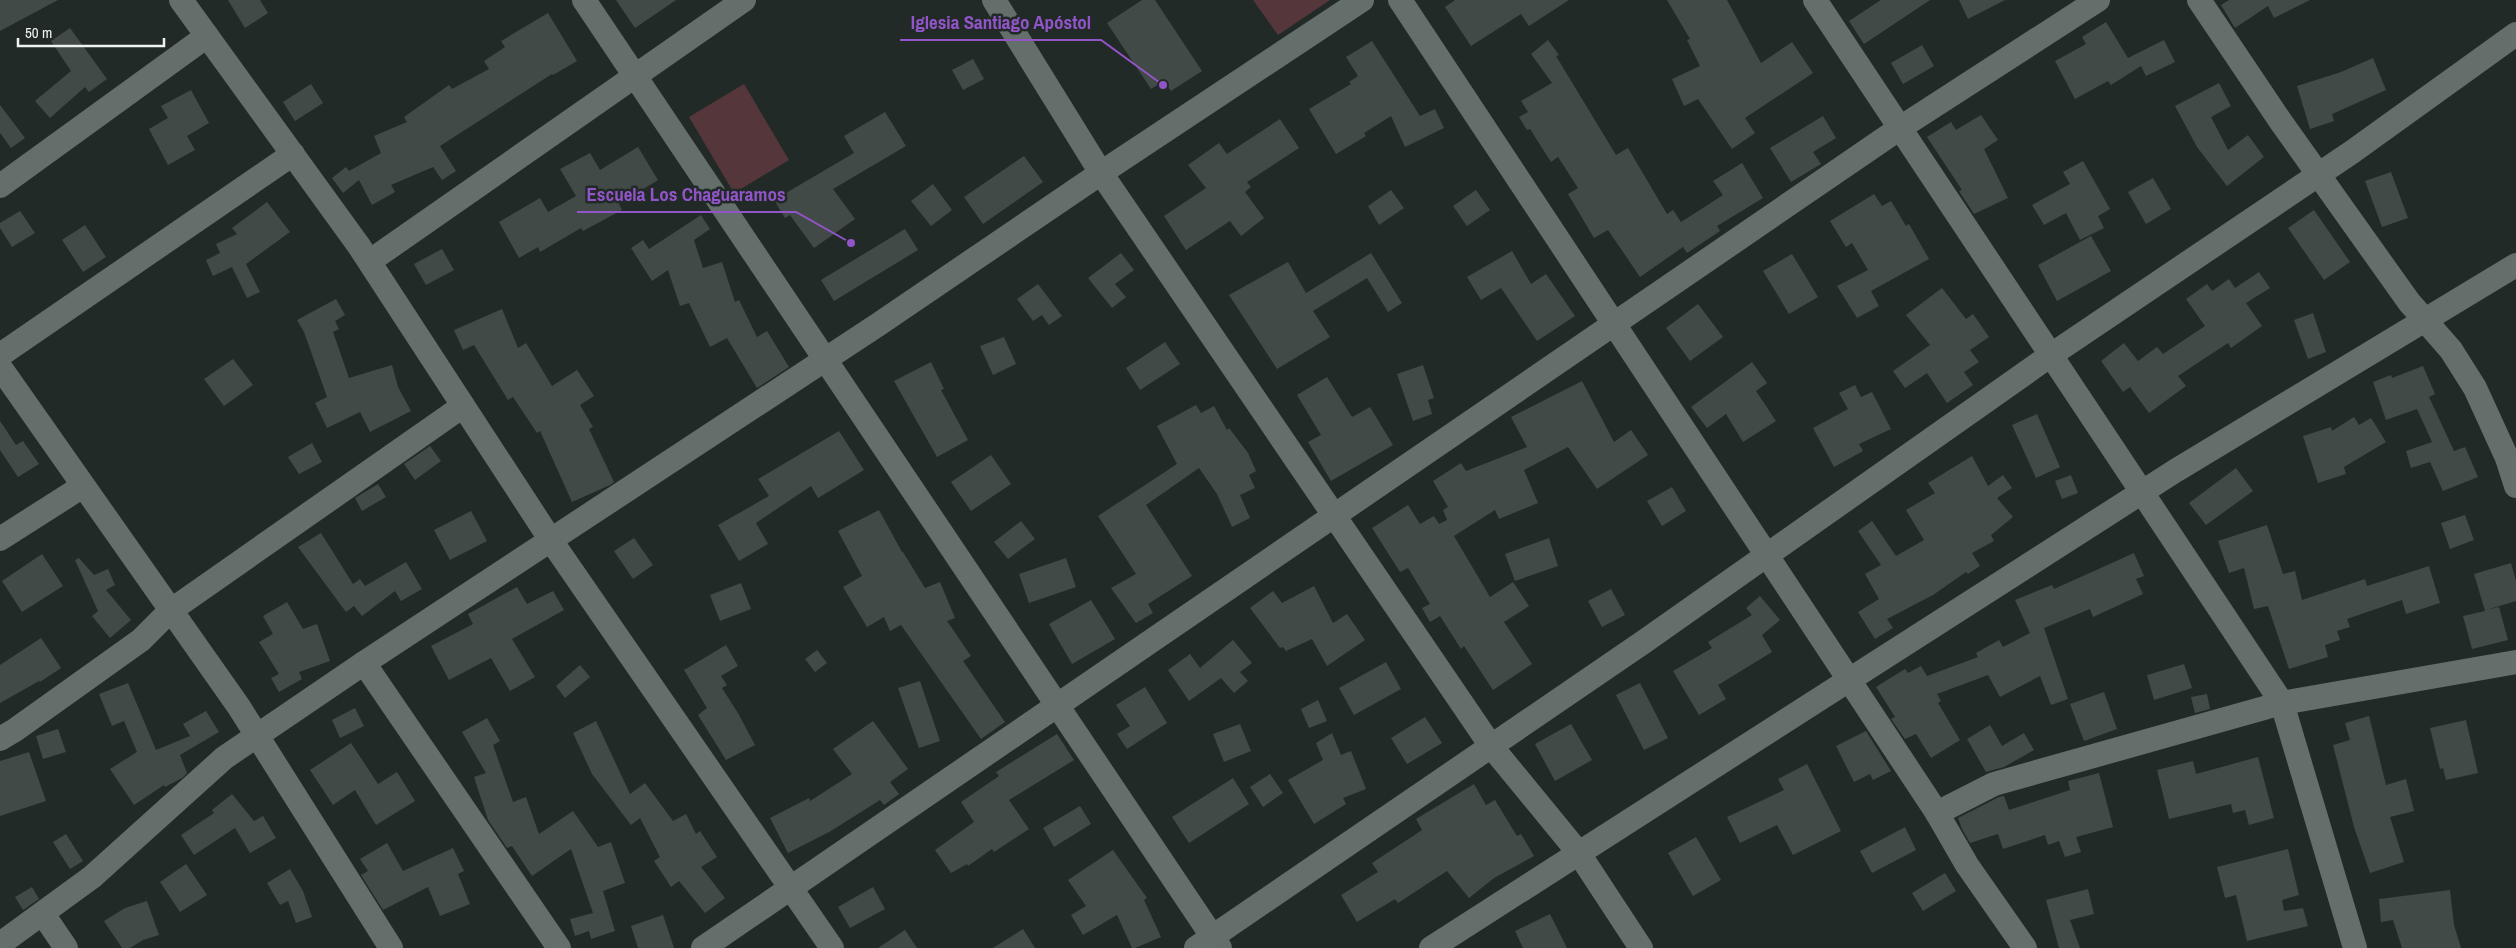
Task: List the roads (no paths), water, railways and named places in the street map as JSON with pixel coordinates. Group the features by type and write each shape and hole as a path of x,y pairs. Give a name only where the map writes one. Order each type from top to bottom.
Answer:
{"street":[{"path":"181,0 370,262 550,539 832,948"},
{"path":"584,0 1058,706 1210,944 2051,355 2318,175 2516,34"},
{"path":"370,262 744,0"},
{"path":"994,0 1101,173 1491,746 1578,852 1641,948"},
{"path":"0,944 92,877 224,758 364,662 826,358 1362,0"},
{"path":"1400,0 1937,813 1967,865 2025,948"},
{"path":"1816,0 2282,703 2355,948"},
{"path":"704,948 1900,128 2098,0"},
{"path":"2199,0 2318,175 2409,302 2451,350 2475,388 2506,458 2516,486"},
{"path":"0,186 207,36"},
{"path":"0,355 293,154"},
{"path":"1431,948 2142,492 2516,265"},
{"path":"0,367 239,707 391,948"},
{"path":"0,738 15,730 141,640 170,611 463,406"},
{"path":"0,539 83,486"},
{"path":"364,662 559,948"},
{"path":"1937,813 1994,784 2282,703 2516,662"},
{"path":"43,914 66,948"}],"place":[{"name":"Iglesia Santiago Apóstol","path":"1163,85"},
{"name":"Escuela Los Chaguaramos","path":"851,243"}]}
